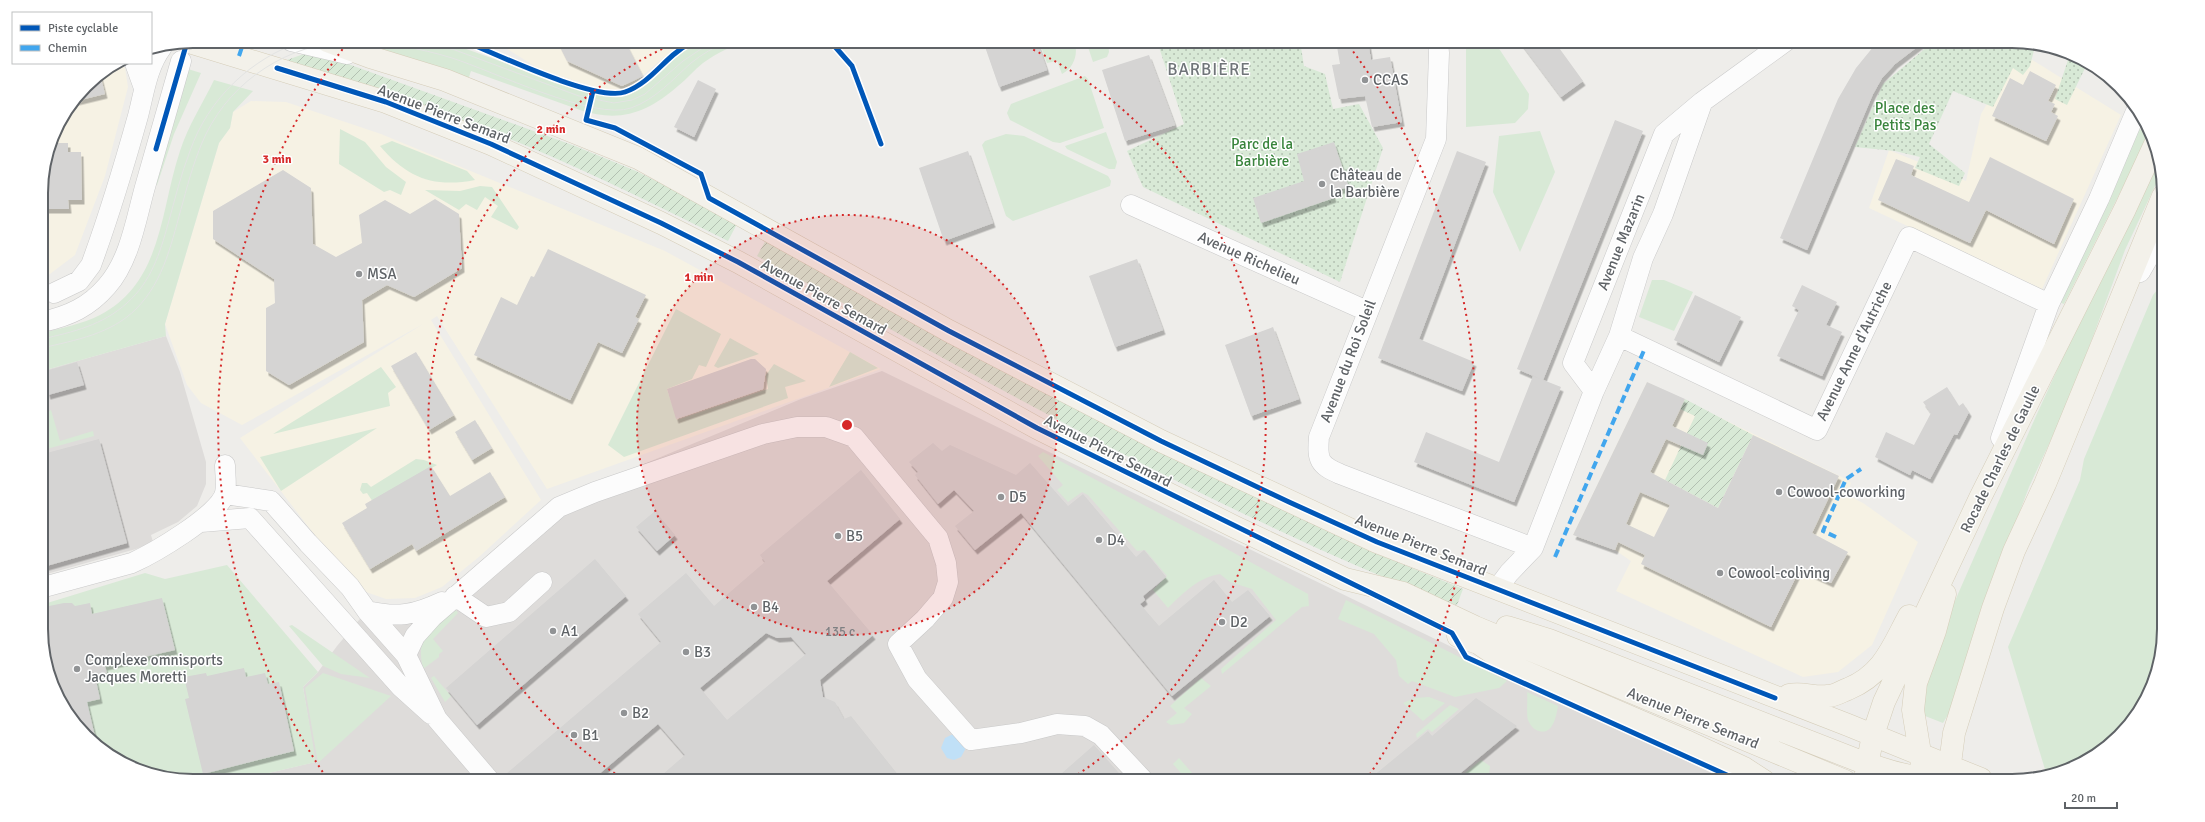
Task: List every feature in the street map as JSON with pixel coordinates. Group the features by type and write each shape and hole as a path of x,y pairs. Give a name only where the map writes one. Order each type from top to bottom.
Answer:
{"main road":[{"name":"Avenue Pierre Semard","path":"346,48 445,80 638,158 949,331 1161,441 1377,542 1873,735 1918,754 1949,774"},
{"name":"Avenue Pierre Semard","path":"185,51 386,102 491,144 590,189 738,262 1037,428 1171,496 1345,579 1403,593 1475,627 1828,774"},
{"name":"Rocade Charles de Gaulle","path":"1866,772 1873,735 1884,702 1980,498 2125,209 2151,153"},
{"path":"1949,774 1954,733 1993,608 2014,551 2044,484 2157,210"},
{"path":"1775,698 1799,693 1812,698 1830,696 1862,683 1882,665 1920,595 1958,546"},
{"path":"1916,774 1918,754 1913,710 1916,683 1936,631 1958,546"},
{"path":"1345,579 1397,607 1478,643 1512,666 1686,741 1744,768 1753,774"},
{"path":"1403,593 1549,640 1866,772 1882,774"},
{"name":"Avenue Pierre Semard","path":"1954,733 1961,753 1976,774"},
{"path":"1873,735 1911,774"}],"street":[{"path":"316,48 331,52 370,57"},
{"name":"Avenue du Roi Soleil","path":"1439,48 1436,139 1367,311 1319,437 1318,454 1324,467 1533,548"},
{"name":"Avenue Mazarin","path":"1594,391 1572,364 1664,134 1702,102 1776,48"},
{"path":"48,320 71,314 96,297 116,274 130,238 185,51"},
{"path":"48,294 79,281 92,265 138,115 144,88 158,53"},
{"path":"135,64 144,88"},
{"name":"Avenue Mazarin","path":"1497,589 1509,573 1533,548 1594,391 1619,336 1643,258 1664,214 1702,102"},
{"path":"1980,498 2049,304 2099,199 2135,116"},
{"name":"Avenue Richelieu","path":"1131,205 1367,311"},
{"name":"Avenue Anne d'Autriche","path":"1619,336 1817,430 1909,237 2049,304"},
{"path":"48,294 87,284 99,276 123,252 130,238"},
{"path":"2109,324 2157,242"},
{"path":"406,655 415,636 455,596 559,507 595,492 763,434 797,427 826,426 854,437 938,538 946,564 948,582 943,598 925,620 898,644 917,679 971,740 1021,733 1057,724 1085,726 1101,735 1137,774"},
{"path":"48,587 132,563 145,557 201,522 212,513 226,494 225,465"},
{"path":"226,494 271,501 350,587 367,611 406,655 437,719"},
{"path":"201,522 250,518 401,687 437,719 484,774"},
{"path":"455,596 486,617 509,612 542,582"},
{"path":"367,611 388,616 418,612 455,596"}],"shaded area":[{"path":"506,48 675,48 634,83 623,89 604,90 541,70"},
{"path":"2018,51 2121,115 2042,289 1869,208 1889,150 1966,181 1981,114"},
{"path":"123,66 125,68 128,87 105,176 75,255 48,275 48,184 53,156 67,121 84,97 97,84"},
{"path":"251,101 286,102 381,134 665,251 881,369 547,489 437,316 431,320 541,500 480,556 442,587 415,598 386,599 366,592 350,581 240,438 423,324 242,425 201,403 187,385 165,324 219,143 230,128 233,112"},
{"path":"166,336 180,372 206,462 206,484 197,506 178,522 151,535 153,542 136,549 48,574 48,369"},
{"path":"882,371 1714,774 264,774 315,762 303,687 318,672 337,646 370,607 394,611 447,595 564,497 801,399"},
{"path":"1647,382 1846,479 1851,483 1847,495 1863,503 1918,542 1872,645 1838,672 1803,677 1616,591 1631,561 1615,550 1573,535"}],"green space":[{"path":"373,48 463,48 585,92 602,96 616,97 628,95 647,84 688,48 728,48 708,59 678,86 655,103 644,109 620,115 608,116 580,110 471,71 468,80"},
{"path":"1042,48 1076,48 1076,55 1070,68 1062,74 1057,61 1047,63"},
{"path":"1088,48 1109,48 1107,57 1093,62"},
{"name":"Parc de la Barbière","path":"1159,48 1301,48 1304,66 1325,74 1333,109 1359,104 1383,148 1340,282 1143,187 1127,151 1184,124"},
{"path":"1466,48 1499,48 1529,94 1528,109 1515,123 1466,127"},
{"name":"Place des Petits Pas","path":"1926,48 2021,48 2034,50 2030,66 2023,75 2013,68 1993,107 1953,91 1929,144 1965,173 1959,186 1915,168 1920,157 1895,151 1855,147 1883,84"},
{"path":"312,51 575,146 636,171 738,222 728,241 608,182 534,149 411,102 287,60"},
{"name":"Place des Petits Pas","path":"2061,57 2067,59 2085,68 2067,105 2055,99 2068,60"},
{"path":"188,69 201,73 174,134 157,185 155,184"},
{"path":"1085,76 1088,79 1104,128 1060,143 1053,142 1010,120 1007,113 1011,104"},
{"path":"214,80 253,91 233,112 230,128 219,143 165,324 166,336 48,369 48,331 93,318 121,301 136,284 148,264 163,220 173,174 180,151 191,124"},
{"path":"340,129 365,142 386,167 406,182 401,195 390,190 384,192 339,164"},
{"path":"2139,129 2143,130 2147,140 2064,304 2059,302"},
{"path":"1540,131 1555,172 1520,252 1493,192 1499,136"},
{"path":"1106,132 1117,162 1115,169 1109,169 1067,149 1065,146"},
{"path":"1006,134 1024,136 1108,176 1111,181 1110,186 1013,221 1006,216 982,145 985,141"},
{"path":"392,141 467,171 475,180 447,183 422,178 411,173 400,166 380,146"},
{"path":"2154,167 2157,182 2125,250 2069,401 2029,487 1991,588 1952,708 1943,723 1920,714 1926,667 2036,416 2110,255"},
{"path":"480,186 492,187 519,227 517,230 491,217 498,206 485,197 477,210 466,204 459,210 425,190 460,191"},
{"path":"767,238 1390,559 1463,589 1457,605 1376,574 1297,539 1182,484 1060,421 757,256"},
{"path":"1652,280 1664,280 1693,292 1674,331 1639,317"},
{"path":"2157,290 2157,638 2152,666 2138,701 2121,725 2108,738 2084,755 2067,763 2045,770 2008,647 2080,480 2084,459 2153,295"},
{"path":"676,309 721,334 706,367 699,365 692,379 667,389 677,420 768,389 766,375 774,364 806,381 785,387 788,398 624,457 608,445"},
{"path":"730,338 759,354 718,368 714,366"},
{"path":"850,352 878,368 829,387"},
{"path":"381,367 396,387 388,393 390,406 273,434"},
{"path":"1685,399 1753,435 1718,508 1665,480 1695,416 1680,409"},
{"path":"51,410 60,441 93,431 94,436 48,449 48,412"},
{"path":"377,428 281,491 260,457"},
{"path":"1043,452 1216,543 1308,594 1309,606 1302,607 1222,674 1221,669 1276,620 1252,589 1230,582 1220,574 1205,578 1198,582 1168,608 1153,590 1167,576 1145,550 1137,551 1088,495 1082,492 1068,502 1057,490 1063,485 1038,456"},
{"path":"416,459 424,460 437,465 373,502 367,493 363,494 360,490 362,483 367,483 371,487"},
{"path":"227,565 318,672 303,687 316,762 265,774 174,773 138,763 121,755 97,738 84,725 67,701 53,666 48,638 48,603 145,573 165,579"},
{"path":"1346,600 1507,681 1499,688 1455,697 1412,681 1408,684 1399,676 1396,660 1374,634 1338,619"},
{"path":"456,610 458,613 433,639 443,651 439,654 439,657 423,669 421,648 423,640 432,628"},
{"path":"292,625 370,678 341,674 323,666 289,626"},
{"path":"323,673 391,696 318,763 305,688"},
{"path":"434,676 451,696 445,702 431,678"},
{"path":"1201,678 1211,686 1184,708 1192,714 1184,723 1171,725 1166,722 1177,713 1170,706"},
{"path":"1527,692 1558,706 1551,728 1544,732 1532,727 1528,720"},
{"path":"1429,697 1445,703 1423,721 1403,703 1415,698"},
{"path":"1450,705 1459,709 1432,732 1428,729 1417,738 1416,734"},
{"path":"1179,758 1193,774 1182,774 1173,764"},
{"path":"1481,760 1490,766 1489,774 1465,773"}],"water":[{"path":"953,734 966,748 961,757 954,760 947,758 941,748 945,738"}],"building":[{"path":"560,48 629,48 643,76 622,86 567,61"},
{"path":"985,48 1039,48 1047,70 999,87"},
{"name":"CCAS","path":"1337,48 1369,48 1371,60 1390,57 1402,122 1372,127 1365,96 1339,99 1332,65 1340,64"},
{"path":"1524,48 1559,48 1583,81 1561,97"},
{"path":"1872,48 1916,48 1895,64 1882,78 1873,94 1807,250 1780,238 1838,99 1856,68"},
{"path":"1149,55 1175,125 1125,141 1102,70"},
{"path":"2030,71 2056,85 2048,101 2055,104 2051,112 2058,116 2046,141 1992,116 2010,78 2023,85"},
{"path":"698,80 716,89 694,137 674,127"},
{"path":"102,81 105,94 82,100"},
{"path":"1615,120 1643,131 1543,380 1517,369"},
{"name":"Château de la Barbière","path":"1334,142 1349,187 1332,192 1334,198 1261,223 1253,198 1304,181 1297,154"},
{"path":"57,143 68,143 68,152 81,152 82,200 68,200 69,209 48,209 49,174"},
{"path":"968,151 993,223 944,241 919,168"},
{"path":"1457,151 1486,162 1419,339 1474,362 1462,391 1378,358"},
{"path":"1990,157 2074,199 2054,244 1986,210 1970,243 1878,200 1896,159 1914,166 1911,175 1969,202"},
{"name":"MSA","path":"283,170 311,188 313,244 336,257 362,243 359,215 385,200 410,214 435,199 459,214 462,268 414,297 387,285 362,300 364,342 289,385 266,371 266,308 275,303 274,279 213,239 213,211"},
{"path":"548,249 646,295 635,317 639,319 622,353 598,342 570,400 474,355 501,297 517,305 531,276 534,277"},
{"path":"1137,259 1163,330 1115,347 1089,276"},
{"path":"1802,285 1837,302 1826,325 1842,332 1822,376 1777,356 1799,310 1792,306"},
{"path":"1695,295 1741,317 1719,362 1674,340"},
{"path":"1273,327 1299,399 1251,416 1225,345"},
{"path":"416,352 454,415 429,430 391,366"},
{"path":"751,359 755,359 766,369 763,389 676,419 667,389"},
{"path":"77,362 84,385 48,395 48,370"},
{"path":"1533,376 1561,387 1514,502 1414,462 1426,432 1499,462"},
{"path":"1647,382 1685,399 1672,426 1708,443 1703,455 1666,439 1650,472 1718,508 1753,435 1839,476 1812,533 1848,552 1831,583 1800,569 1771,627 1641,564 1645,555 1618,542 1615,550 1573,535","holes":["1640,492 1670,505 1654,537 1626,524"]},
{"path":"1947,387 1959,406 1963,403 1969,412 1957,435 1954,434 1930,479 1912,470 1910,475 1875,457 1886,432 1914,445 1931,413 1923,402"},
{"path":"475,420 492,448 472,460 455,432"},
{"path":"99,439 127,543 48,566 48,453"},
{"path":"933,443 942,451 950,445 1016,475 1030,463 1068,506 1083,494 1136,557 1144,550 1166,577 1143,596 1145,600 1140,604 1159,626 1214,580 1232,602 1248,590 1270,616 1172,696 1021,513 975,550 955,526 974,511 954,490 938,504 915,475 918,472 909,462"},
{"path":"431,466 450,496 490,472 505,497 416,551 412,544 370,569 342,523 367,508 365,504"},
{"path":"861,470 900,519 827,581 873,635 820,680 823,697 835,702 844,719 851,716 897,774 663,774 685,755 658,724 599,774 506,774 661,642 638,614 686,573 714,606 765,562 760,555","holes":["766,633 777,638 791,637 806,654 727,720 700,688"]},
{"path":"655,511 675,535 657,551 636,527"},
{"name":"A1","path":"595,559 626,596 477,725 446,688"},
{"name":"Complexe omnisports Jacques Moretti","path":"162,598 175,650 105,666 107,673 95,676 100,699 87,702 95,735 84,725 72,709 59,684 49,648 48,606 64,603 72,603 75,606 90,603 92,614"},
{"path":"244,668 246,677 265,673 268,684 279,682 294,751 203,774 185,699 189,698 184,677 206,673 207,676"},
{"path":"1476,698 1517,726 1459,774 1376,774 1428,731 1432,736"},
{"path":"1094,745 1120,774 1061,774"}],"tram line":[{"path":"48,338 65,334 98,322 118,311 135,295 154,266 165,235 187,160 198,132 208,114 234,83 266,58 284,48"},
{"path":"48,347 80,339 116,325 126,318 146,298 161,272 175,231 190,176 202,142 217,114 247,81 265,68 285,57 309,48"},
{"path":"413,48 440,54 470,64 543,93 593,108 614,110 631,108 648,100 691,63 714,48"},
{"path":"447,48 579,96 614,103 632,100 645,94 683,61 702,48"}],"marked path":[{"path":"239,56 242,48"},
{"path":"1555,557 1645,348"},
{"path":"1836,537 1823,531 1846,479 1861,469"}],"cycle path":[{"path":"156,149 185,48"},
{"path":"481,48 570,84 611,93 625,92 639,85 682,48"},
{"path":"836,48 852,66 881,144"},
{"path":"277,68 386,102 491,144 661,223 738,262 1037,428 1452,633 1466,657 1725,774"},
{"path":"593,91 586,120 615,128 701,174 709,198 949,331 1161,441 1377,542 1775,698"}],"place":[{"name":"CCAS","path":"1365,80"},
{"name":"Château de la Barbière","path":"1322,184"},
{"name":"MSA","path":"359,274"},
{"name":"Cowool-coworking","path":"1779,492"},
{"name":"D5","path":"1001,497"},
{"name":"B5","path":"838,536"},
{"name":"D4","path":"1099,540"},
{"name":"Cowool-coliving","path":"1720,573"},
{"name":"B4","path":"754,607"},
{"name":"D2","path":"1222,622"},
{"name":"A1","path":"553,631"},
{"name":"B3","path":"686,652"},
{"name":"Complexe omnisports Jacques Moretti","path":"77,669"},
{"name":"B2","path":"624,713"},
{"name":"B1","path":"574,735"}],"district":[{"name":"BARBIÈRE","path":"1209,69"}]}
